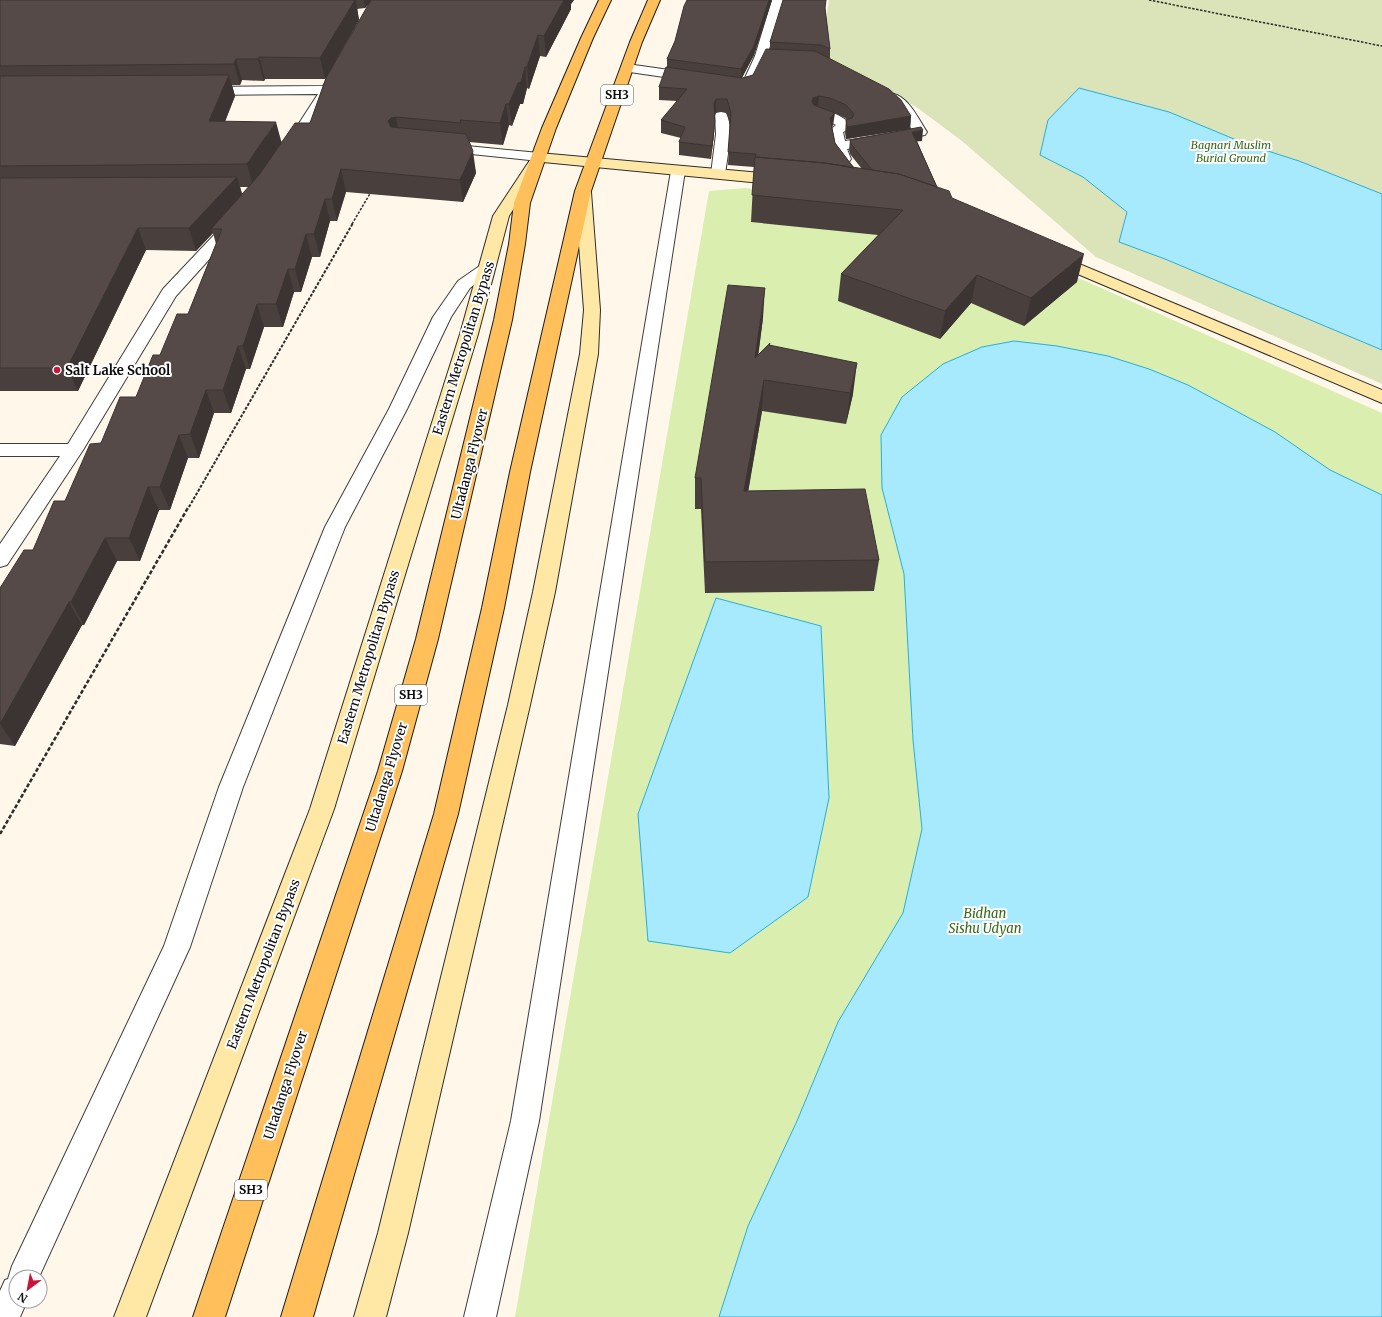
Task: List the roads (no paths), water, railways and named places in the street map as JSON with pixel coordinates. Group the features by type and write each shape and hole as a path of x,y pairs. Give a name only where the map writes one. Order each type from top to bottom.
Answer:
{"main road":[{"name":"Eastern Metropolitan Bypass","path":"130,1317 322,809 468,334 501,216 539,156 581,52 605,0"},
{"name":"SH3","path":"297,1317 446,814 493,608 520,472 583,191 627,68 654,0"},
{"path":"539,156 800,182"},
{"name":"Ultadanga Flyover","path":"209,1317 387,778 427,639 503,320 517,244 522,203 539,156"},
{"path":"370,1317 393,1233 519,705 544,592 588,362 592,310 583,191"},
{"path":"1041,252 1382,397"}],"street":[{"path":"282,159 328,90 339,69"},
{"path":"192,91 328,90"},
{"path":"480,1317 525,1121 678,171"},
{"path":"0,560 74,450 169,293 245,209"},
{"path":"26,1269 177,947 231,787 335,527 398,409 442,317 464,285 487,268"},
{"path":"0,450 74,450"}],"lane":[{"path":"719,81 742,85 747,84 761,56 778,0"},
{"path":"761,56 777,57"},
{"path":"627,68 704,79"},
{"path":"840,146 920,132 906,110 892,97 886,94"},
{"path":"818,114 836,119 845,126 836,130 842,156 851,168"},
{"path":"718,174 723,134 721,116"},
{"path":"430,147 539,156"}],"water":[{"path":"1079,88 1169,112 1246,144 1299,161 1382,194 1382,350 1165,259 1119,242 1127,212 1083,177 1040,155 1048,120"},
{"path":"1014,341 1057,346 1108,356 1149,369 1188,385 1275,432 1330,470 1382,495 1382,1317 719,1317 748,1226 797,1121 838,1022 903,913 922,829 913,740 904,574 882,488 881,435 902,397 943,364 982,347"},
{"path":"716,598 821,626 829,798 808,897 730,953 648,941 638,814"}],"place":[{"name":"Salt Lake School","path":"57,370"}],"park label":[{"name":"Bagnari Muslim Burial Ground","path":"1231,151"},
{"name":"Bidhan Sishu Udyan","path":"985,920"}]}
